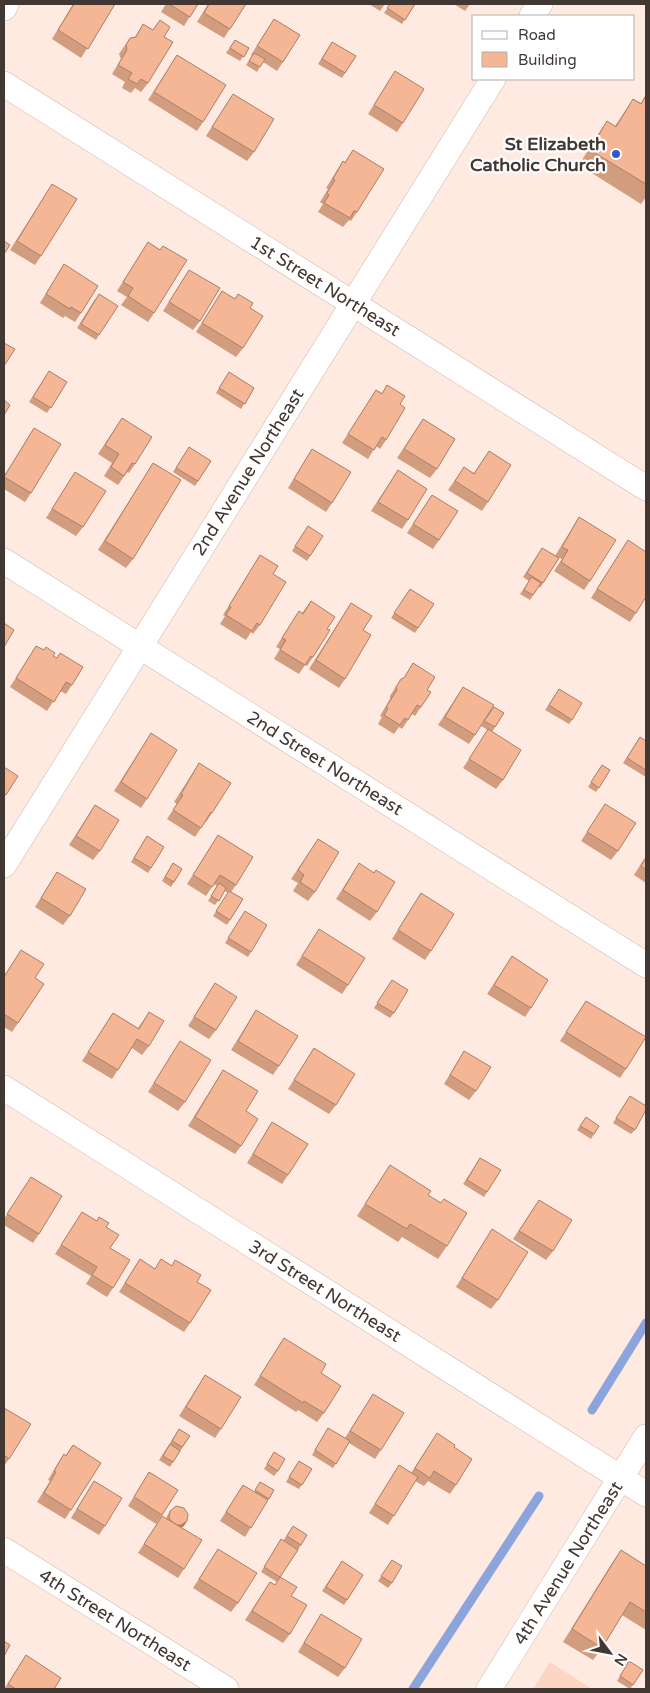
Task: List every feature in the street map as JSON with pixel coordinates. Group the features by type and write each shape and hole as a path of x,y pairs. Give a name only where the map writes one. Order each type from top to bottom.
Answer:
{"street":[{"path":"4,8 6,4"},
{"path":"533,15 540,4"},
{"name":"2nd Avenue Northeast","path":"4,865 492,80"},
{"name":"1st Street Northeast","path":"4,84 646,488"},
{"name":"2nd Street Northeast","path":"4,561 646,965"},
{"name":"3rd Street Northeast","path":"4,1088 646,1494"},
{"name":"4th Avenue Northeast","path":"489,1689 646,1436"},
{"name":"4th Street Northeast","path":"4,1550 226,1689"}],"shaded area":[{"path":"550,1662 592,1689 533,1689"}],"building":[{"path":"74,4 115,4 88,49 58,30"},
{"path":"169,4 198,4 190,17"},
{"path":"209,4 246,4 230,29 204,13"},
{"path":"390,4 415,4 405,20 387,8"},
{"path":"274,19 300,35 283,62 257,46"},
{"path":"160,20 170,27 164,37 173,42 148,83 141,79 137,84 128,79 132,73 118,65 127,50 126,45 130,38 136,37 143,24 153,30"},
{"path":"235,40 249,48 244,57 230,48"},
{"path":"332,42 356,56 345,73 322,59"},
{"path":"254,53 265,59 260,67 249,61"},
{"path":"177,55 226,85 203,122 154,92"},
{"path":"395,71 424,89 403,123 374,105"},
{"path":"233,94 274,119 254,152 212,127"},
{"name":"St Elizabeth Catholic Church","path":"646,96 646,184 590,150 607,121 616,127 633,99 641,104"},
{"path":"353,150 384,169 357,212 354,211 350,218 324,203 329,195 327,193 335,180 333,179 343,161 345,163"},
{"path":"52,184 77,199 41,256 17,241"},
{"path":"4,241 10,245 4,254"},
{"path":"148,242 160,250 163,246 187,260 154,313 128,296 133,288 123,282"},
{"path":"64,264 98,286 81,313 71,307 70,309 46,294"},
{"path":"189,270 220,288 200,321 169,302"},
{"path":"222,291 235,299 238,294 253,303 250,308 263,316 243,348 202,323"},
{"path":"99,294 118,306 99,335 81,324"},
{"path":"4,343 15,349 4,366"},
{"path":"49,371 67,382 51,408 33,397"},
{"path":"229,372 254,388 245,404 219,388"},
{"path":"387,385 405,396 400,404 405,408 386,440 382,437 374,450 348,434 376,390 382,394"},
{"path":"4,400 10,405 4,415"},
{"path":"122,418 152,437 135,464 132,463 124,476 111,467 119,454 105,445"},
{"path":"423,419 455,439 437,469 404,449"},
{"path":"34,428 61,444 31,493 4,477"},
{"path":"189,447 211,461 198,481 176,468"},
{"path":"312,449 351,472 332,503 294,479"},
{"path":"489,451 511,465 488,502 455,481 464,467 474,474"},
{"path":"153,463 181,480 133,559 105,541"},
{"path":"398,470 427,489 408,520 378,502"},
{"path":"75,472 106,491 83,527 52,509"},
{"path":"432,495 458,511 439,540 413,524"},
{"path":"579,517 616,540 590,581 561,562 568,550 562,547"},
{"path":"308,526 323,536 310,556 295,546"},
{"path":"628,540 646,552 646,597 636,613 597,589"},
{"path":"542,548 559,558 543,583 527,573"},
{"path":"260,555 278,566 273,574 286,582 260,625 257,623 252,631 226,615 231,607 229,606"},
{"path":"531,577 541,583 533,595 524,590"},
{"path":"410,589 434,604 418,628 394,613"},
{"path":"311,601 335,617 327,629 330,630 313,657 311,656 305,665 280,650 286,640 282,638 299,611 303,614"},
{"path":"351,603 372,616 363,630 371,635 345,679 316,660"},
{"path":"4,623 14,630 4,647"},
{"path":"36,646 44,650 46,647 55,653 53,656 57,658 60,653 83,667 72,685 66,682 54,702 16,678"},
{"path":"413,663 435,677 427,690 431,692 421,707 417,705 408,720 405,718 400,725 384,715 388,708 386,707 397,690 396,687"},
{"path":"463,687 494,705 475,735 445,717"},
{"path":"559,689 582,703 572,720 549,705"},
{"path":"494,707 504,713 495,727 484,721"},
{"path":"488,729 521,750 503,780 469,759"},
{"path":"151,733 177,750 147,799 121,782"},
{"path":"640,737 646,741 646,770 627,758"},
{"path":"199,763 231,783 201,828 173,810"},
{"path":"602,765 610,770 599,788 591,782"},
{"path":"4,767 18,776 6,795 4,794"},
{"path":"605,804 636,823 618,851 587,832"},
{"path":"95,805 119,820 100,851 76,836"},
{"path":"218,835 253,857 236,885 220,875 212,887 193,875"},
{"path":"147,836 164,847 151,868 134,858"},
{"path":"318,839 339,852 315,892 300,882 304,875 298,870"},
{"path":"646,858 646,870 641,866"},
{"path":"173,863 182,869 174,882 165,877"},
{"path":"359,863 374,873 376,870 395,882 377,912 343,890"},
{"path":"57,872 86,889 70,916 41,898"},
{"path":"219,883 226,888 219,901 211,896"},
{"path":"229,891 243,899 230,920 216,911"},
{"path":"421,893 454,914 431,951 398,930"},
{"path":"245,911 267,925 251,952 228,938"},
{"path":"319,929 365,958 348,985 302,956"},
{"path":"21,950 44,964 35,978 44,984 18,1023 4,1014 4,977"},
{"path":"512,956 548,980 531,1008 494,985"},
{"path":"392,980 408,990 394,1013 377,1003"},
{"path":"215,983 237,997 216,1030 194,1017"},
{"path":"586,1001 646,1037 626,1069 566,1032"},
{"path":"256,1010 298,1036 279,1066 238,1041"},
{"path":"149,1012 164,1021 149,1046 137,1039 118,1070 88,1052 113,1013 139,1029"},
{"path":"180,1041 211,1060 185,1102 154,1083"},
{"path":"314,1048 355,1074 336,1105 294,1080"},
{"path":"464,1051 491,1067 476,1091 450,1075"},
{"path":"223,1070 258,1091 246,1111 258,1119 241,1146 195,1117"},
{"path":"630,1096 646,1106 646,1110 635,1130 616,1118"},
{"path":"586,1117 599,1126 594,1134 580,1126"},
{"path":"272,1122 308,1144 288,1175 253,1154"},
{"path":"480,1158 501,1170 487,1192 467,1180"},
{"path":"390,1165 431,1191 428,1195 441,1203 444,1199 467,1213 447,1246 410,1224 407,1229 365,1204"},
{"path":"31,1177 62,1196 39,1234 7,1214"},
{"path":"539,1200 572,1220 553,1251 519,1231"},
{"path":"82,1212 97,1221 99,1217 109,1223 106,1227 119,1235 110,1248 130,1260 113,1288 92,1275 97,1267 61,1245"},
{"path":"492,1229 528,1252 498,1300 462,1278"},
{"path":"140,1259 155,1269 161,1259 172,1266 175,1260 201,1275 197,1282 211,1290 190,1323 125,1283"},
{"path":"284,1338 326,1364 321,1373 341,1386 324,1413 304,1401 303,1403 260,1376"},
{"path":"205,1375 241,1397 221,1429 186,1407"},
{"path":"373,1394 404,1413 381,1450 350,1431"},
{"path":"4,1408 31,1424 9,1459 4,1455"},
{"path":"328,1428 350,1441 336,1464 315,1450"},
{"path":"179,1429 190,1436 182,1447 172,1441"},
{"path":"437,1433 472,1459 456,1485 434,1471 430,1478 415,1468"},
{"path":"170,1444 180,1451 173,1462 163,1456"},
{"path":"73,1445 101,1463 71,1510 44,1493 64,1454 66,1456"},
{"path":"274,1452 285,1459 278,1471 267,1464"},
{"path":"299,1461 312,1469 302,1485 289,1477"},
{"path":"399,1465 418,1477 394,1516 375,1504"},
{"path":"149,1472 178,1490 162,1515 134,1497"},
{"path":"94,1481 122,1498 105,1526 77,1509"},
{"path":"260,1482 274,1490 269,1499 255,1490"},
{"path":"243,1485 268,1500 251,1528 226,1512"},
{"path":"176,1506 184,1508 188,1514 187,1521 181,1525 177,1525 169,1518 170,1511"},
{"path":"162,1516 202,1540 184,1569 144,1544"},
{"path":"293,1526 307,1535 301,1545 287,1536"},
{"path":"281,1539 298,1550 280,1577 264,1567"},
{"path":"218,1549 257,1573 238,1603 199,1579"},
{"path":"621,1550 646,1566 646,1612 630,1602 602,1648 572,1629"},
{"path":"392,1560 402,1566 392,1583 381,1576"},
{"path":"342,1561 363,1575 347,1600 326,1587"},
{"path":"280,1577 297,1587 291,1596 307,1605 290,1634 252,1611 270,1582 275,1585"},
{"path":"321,1614 362,1639 345,1668 304,1643"},
{"path":"4,1641 10,1645 4,1656"},
{"path":"26,1655 61,1678 54,1689 16,1689 8,1684"},
{"path":"629,1661 643,1670 633,1685 620,1676"}],"waterway":[{"path":"592,1410 646,1323"},
{"path":"413,1689 539,1496"}],"place":[{"name":"St Elizabeth Catholic Church","path":"616,154"}]}
